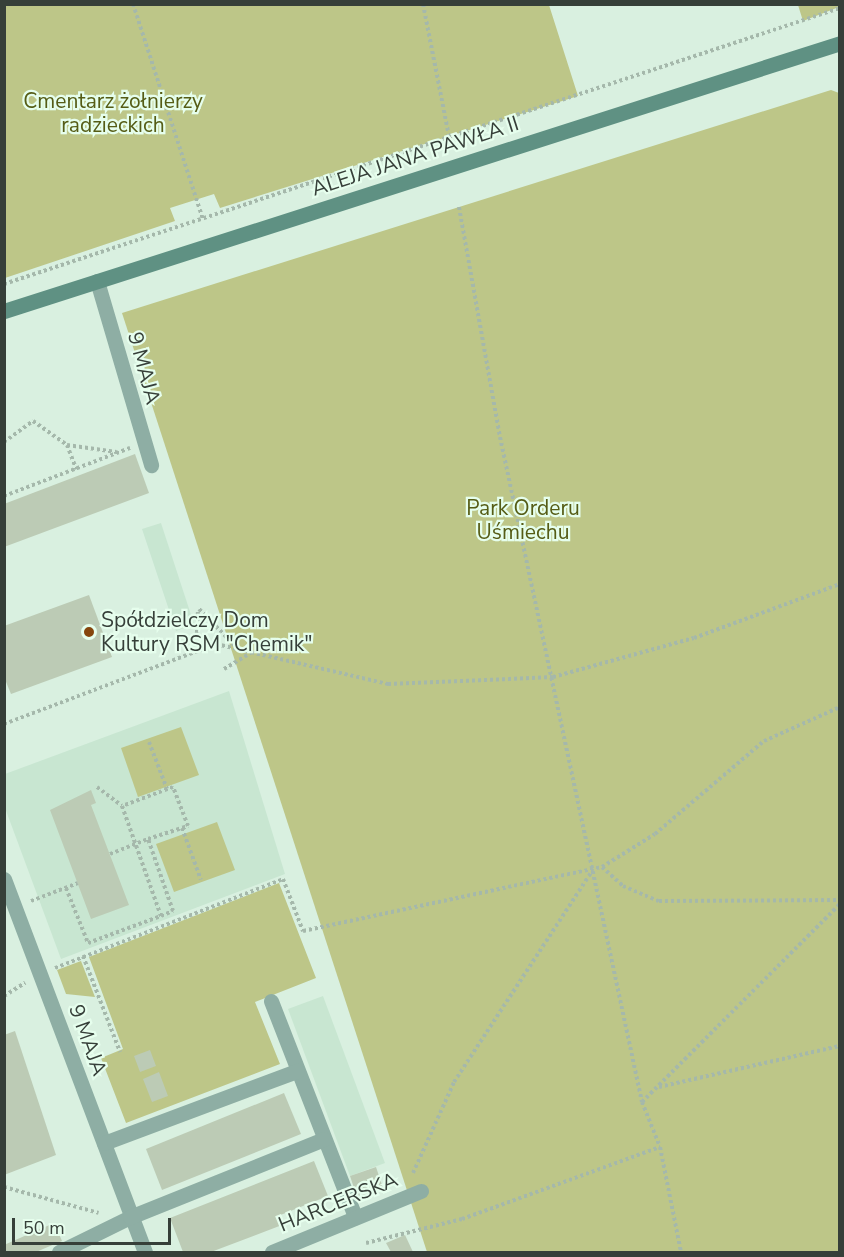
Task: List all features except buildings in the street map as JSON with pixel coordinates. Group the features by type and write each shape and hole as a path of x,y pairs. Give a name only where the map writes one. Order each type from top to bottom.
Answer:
{"main road":[{"name":"ALEJA JANA PAWŁA II","path":"4,311 836,42"}],"street":[{"name":"9 MAJA","path":"97,281 151,465"},
{"name":"9 MAJA","path":"4,879 145,1252"},
{"path":"271,1001 355,1217"},
{"path":"104,1143 297,1071"},
{"path":"59,1252 130,1216 324,1139"},
{"name":"HARCERSKA","path":"272,1252 421,1191"}],"path":[{"path":"133,4 203,220"},
{"path":"423,4 450,141"},
{"path":"4,284 450,141 840,8"},
{"path":"459,207 500,438 553,677 642,1102 660,1147 681,1252"},
{"path":"4,442 33,421 67,445 119,453"},
{"path":"4,496 144,443"},
{"path":"67,445 76,469"},
{"path":"4,724 216,644 388,684 553,677 694,638 840,584"},
{"path":"196,651 198,609 239,650"},
{"path":"224,669 251,653"},
{"path":"42,975 83,956 283,879 303,931 593,871 655,834 764,741 840,707"},
{"path":"149,742 167,789"},
{"path":"97,787 122,806 160,916"},
{"path":"110,854 188,826 173,787 122,806"},
{"path":"182,828 201,880"},
{"path":"66,888 88,943 174,911 148,840"},
{"path":"602,867 623,886 659,901 840,902"},
{"path":"413,1173 454,1082 593,871"},
{"path":"28,902 78,883"},
{"path":"642,1102 840,902"},
{"path":"83,956 120,1052"},
{"path":"659,1087 840,1046"},
{"path":"366,1243 462,1219 660,1147"},
{"path":"4,1187 111,1216"}],"shaded area":[{"path":"161,523 194,624 176,631 142,529"},
{"path":"229,691 285,874 61,959 5,808 5,774"},
{"path":"323,996 385,1163 350,1176 288,1009"}],"green space":[{"name":"Cmentarz żołnierzy radzieckich","path":"4,5 549,5 578,96 220,208 214,194 170,208 175,221 5,278"},
{"path":"798,5 839,5 839,7 803,21"},
{"name":"Park Orderu Uśmiechu","path":"831,90 839,93 839,1252 427,1252 122,313"},
{"path":"181,727 199,775 138,797 121,748"},
{"path":"217,822 235,870 174,892 156,844"},
{"path":"279,883 316,978 255,1002 280,1064 126,1123 101,1058 123,1049 89,957"},
{"path":"81,961 95,997 66,994 57,970"}],"place":[{"name":"Spółdzielczy Dom Kultury RSM \"Chemik\"","path":"89,632"}]}
